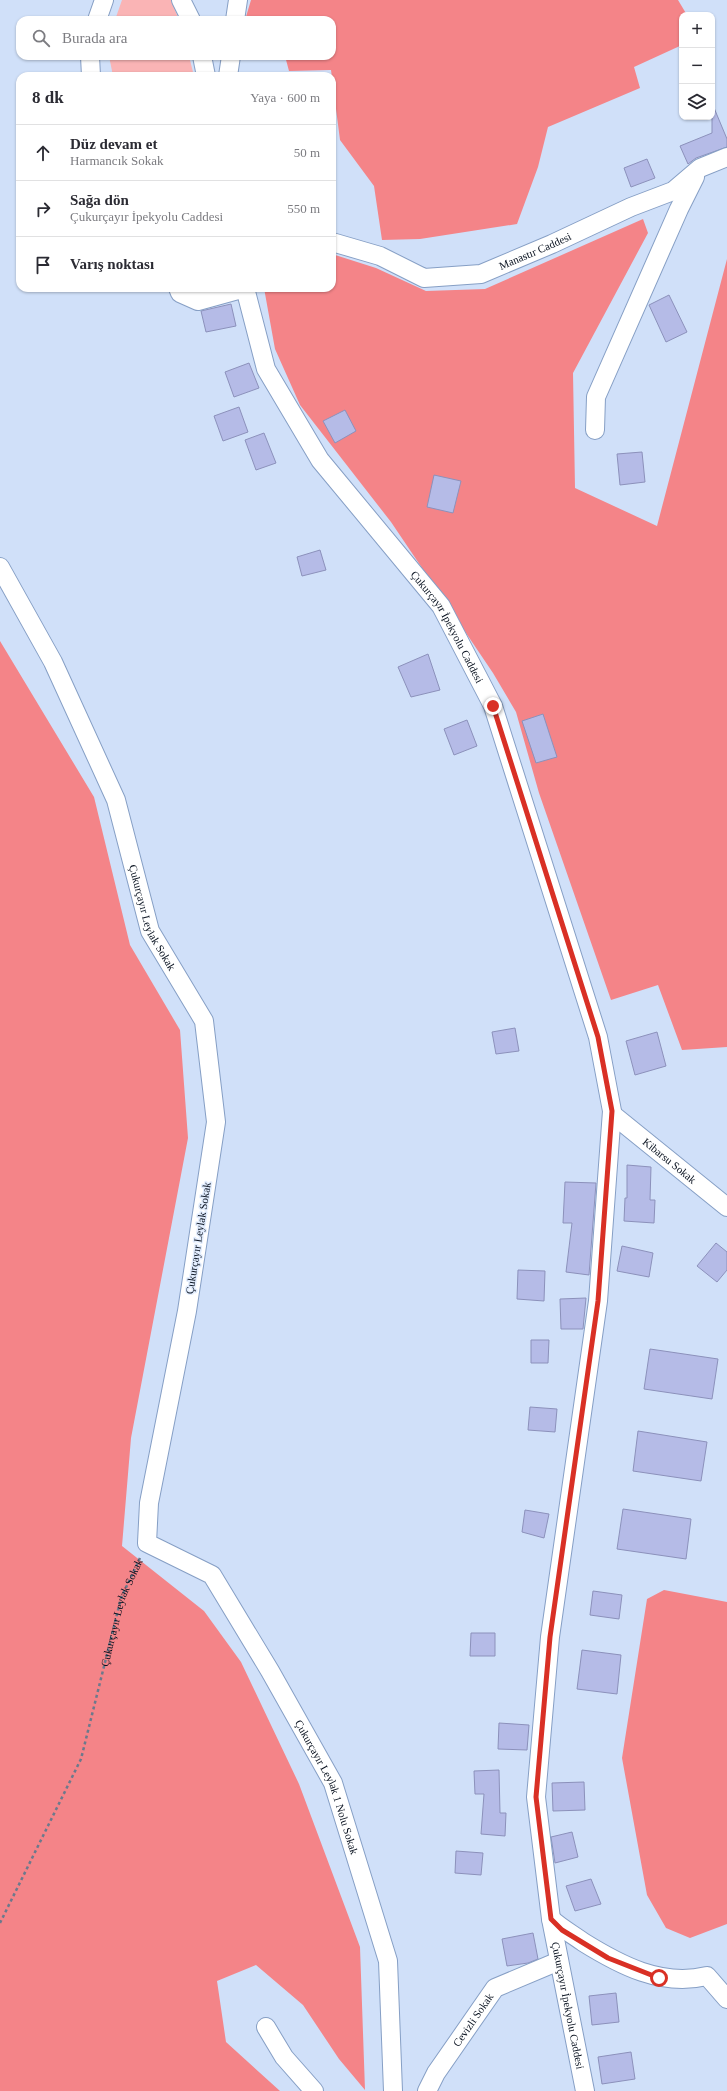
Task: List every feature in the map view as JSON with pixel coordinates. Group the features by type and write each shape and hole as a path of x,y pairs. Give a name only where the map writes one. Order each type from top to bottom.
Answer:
{"street":[{"path":"98,16 104,0"},
{"path":"181,0 189,16"},
{"path":"236,16 238,0"},
{"path":"90,60 91,72"},
{"path":"203,60 205,72"},
{"path":"229,72 230,60"},
{"name":"Manastır Caddesi","path":"336,243 380,256 424,278 481,274 552,244 631,207 673,191 700,168 727,157"},
{"path":"595,430 596,397 679,209 700,168"},
{"path":"179,292 180,294 198,302 232,292"},
{"name":"Çukurçayır İpekyolu Caddesi","path":"246,292 266,369 316,453 440,606 493,706 598,1037 612,1114 598,1301 550,1637 536,1797 551,1919 585,2091"},
{"name":"Çukurçayır Leylak Sokak","path":"0,568 53,662 116,800 150,931 204,1022 216,1122 187,1311 149,1503 147,1543"},
{"name":"Kibarsu Sokak","path":"612,1114 727,1207"},
{"name":"Çukurçayır Leylak 1 Nolu Sokak","path":"147,1543 212,1575 270,1671 333,1783 388,1961 393,2091"},
{"path":"551,1919 562,1930 608,1958 659,1978 698,1978 706,1976 727,1999"},
{"name":"Cevizli Sokak","path":"428,2091 436,2073 495,1988 559,1961"},
{"path":"266,2027 284,2057 314,2091"}],"path":[{"name":"Çukurçayır Leylak Sokak","path":"0,1923 81,1759 121,1598 147,1543"}],"shaded area":[{"path":"122,0 171,0 177,16 116,16"},
{"path":"251,0 678,0 685,12 679,12 679,46 634,67 640,88 548,127 538,167 517,224 420,239 382,240 374,186 340,140 336,109 336,72 331,72 331,70 289,71 286,60 336,60 336,16 246,16"},
{"path":"110,60 190,60 193,72 112,72"},
{"path":"643,219 648,233 573,373 575,488 657,526 727,259 727,1047 682,1050 658,985 611,1000 539,793 516,712 493,673 391,522 300,405 275,349 265,292 336,292 336,255 376,268 426,291 485,289"},
{"path":"0,641 94,797 130,945 180,1030 188,1138 131,1438 122,1546 204,1611 241,1662 299,1784 360,1947 365,2090 339,2059 303,2005 256,1965 217,1981 226,2042 280,2091 0,2091"},
{"path":"664,1590 727,1602 727,1924 690,1938 666,1928 647,1895 622,1758 647,1599"}],"building":[{"path":"715,110 727,139 727,147 696,158 688,164 680,146 712,133 712,120 715,120"},
{"path":"647,159 655,178 631,187 624,168"},
{"path":"669,295 687,332 666,342 649,305"},
{"path":"231,304 236,326 206,332 201,311"},
{"path":"249,363 259,388 234,397 225,372"},
{"path":"239,407 248,432 223,441 214,416"},
{"path":"345,410 356,431 335,443 323,421"},
{"path":"264,433 276,463 256,470 245,440"},
{"path":"642,452 645,482 620,485 617,454"},
{"path":"434,475 461,481 453,513 427,507"},
{"path":"320,550 326,570 302,576 297,557"},
{"path":"428,654 440,690 411,697 398,667"},
{"path":"543,714 557,757 536,763 522,721"},
{"path":"467,720 477,746 454,755 444,729"},
{"path":"515,1028 519,1051 496,1054 492,1032"},
{"path":"657,1032 666,1066 635,1075 626,1041"},
{"path":"627,1165 651,1167 650,1200 655,1200 654,1223 624,1221 625,1198 627,1198"},
{"path":"565,1182 596,1183 589,1275 566,1272 572,1223 563,1223"},
{"path":"716,1243 727,1252 727,1270 717,1282 697,1266"},
{"path":"622,1246 653,1253 649,1277 617,1271"},
{"path":"518,1270 545,1271 544,1301 517,1299"},
{"path":"586,1298 583,1329 561,1329 560,1299"},
{"path":"531,1340 549,1340 548,1363 531,1363"},
{"path":"650,1349 718,1359 712,1399 644,1389"},
{"path":"530,1407 557,1409 555,1432 528,1430"},
{"path":"638,1431 707,1442 701,1481 633,1471"},
{"path":"623,1509 691,1519 686,1559 617,1549"},
{"path":"525,1510 549,1514 544,1538 522,1532"},
{"path":"593,1591 622,1595 619,1619 590,1615"},
{"path":"471,1633 495,1633 495,1656 470,1656"},
{"path":"582,1650 621,1655 617,1694 577,1689"},
{"path":"499,1723 529,1725 527,1750 498,1749"},
{"path":"499,1770 500,1813 506,1813 505,1836 481,1834 484,1794 475,1794 474,1771"},
{"path":"584,1782 585,1810 553,1811 552,1783"},
{"path":"572,1832 578,1857 555,1863 551,1837"},
{"path":"456,1851 483,1853 481,1875 455,1873"},
{"path":"591,1879 601,1904 575,1911 566,1886"},
{"path":"533,1933 538,1959 528,1963 507,1966 502,1939"},
{"path":"616,1993 619,2022 592,2025 589,1996"},
{"path":"631,2052 635,2079 602,2084 598,2057"}],"route":[{"path":"493,706 598,1037 612,1111 598,1301 550,1637 536,1797 551,1919 562,1930 608,1958 659,1978"}]}
